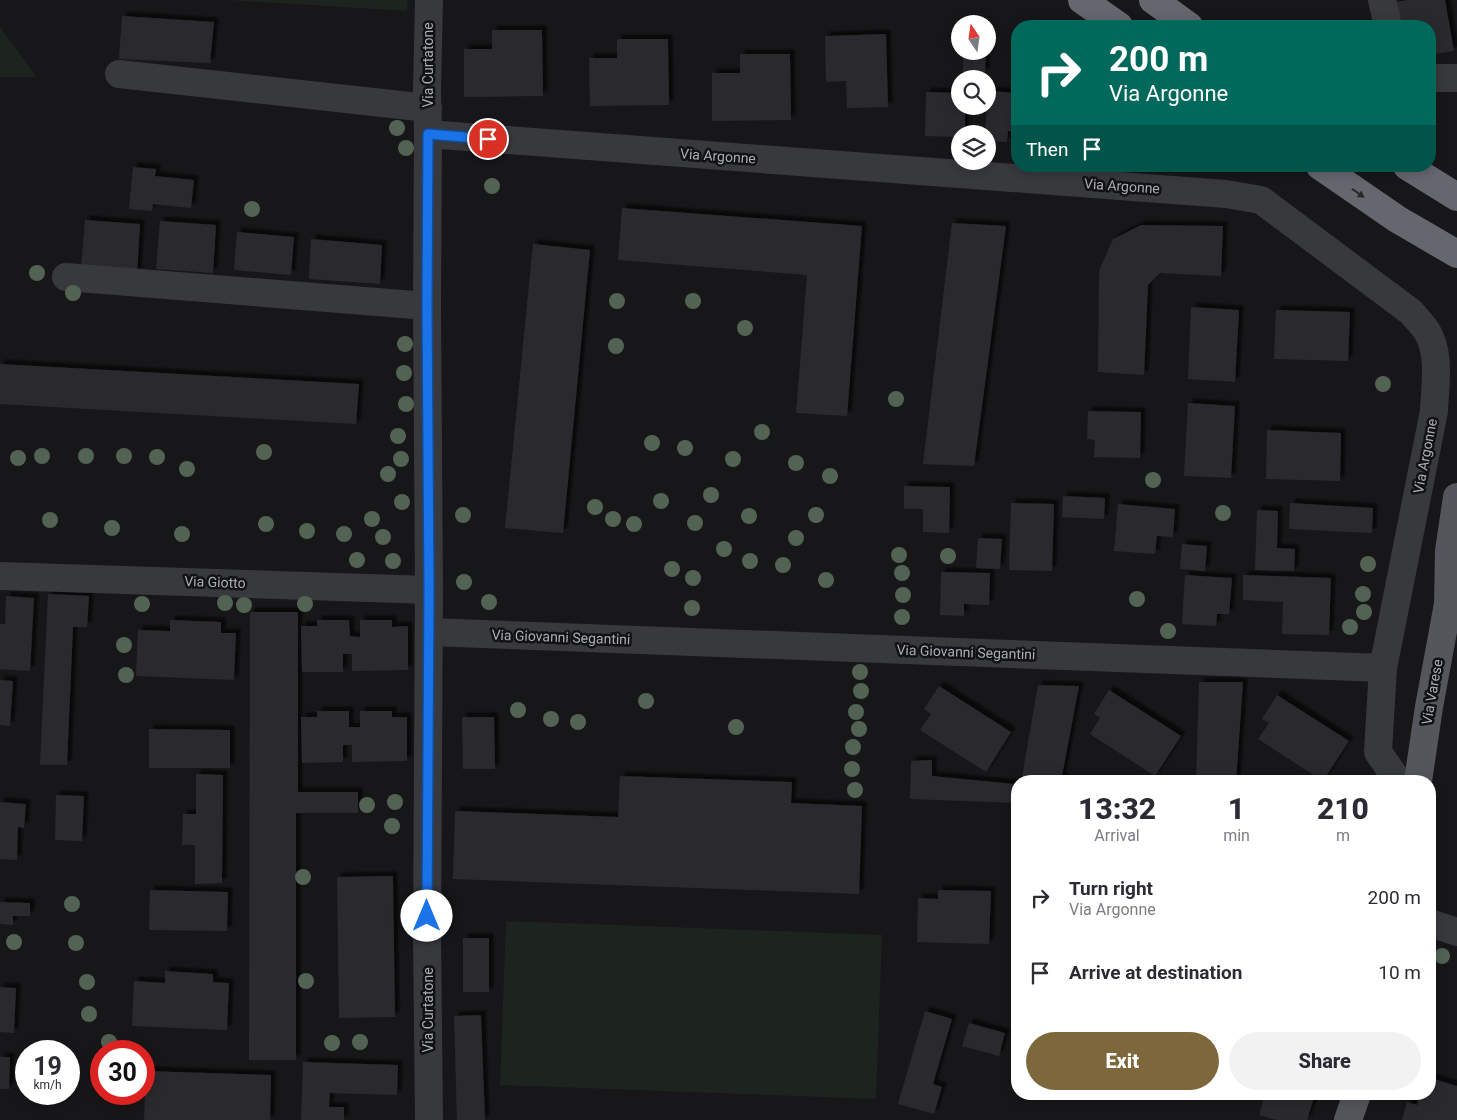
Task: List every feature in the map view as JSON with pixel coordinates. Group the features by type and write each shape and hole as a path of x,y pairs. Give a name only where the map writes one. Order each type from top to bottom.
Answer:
{"highway":[{"path":"1082,0 1110,20"},
{"path":"1153,0 1181,20"},
{"path":"1436,166 1457,177"},
{"path":"1329,172 1397,220 1457,267"},
{"path":"1417,172 1457,197"},
{"path":"1397,220 1457,254"}],"main road":[{"name":"Via Varese","path":"1419,775 1429,707 1452,595 1449,551 1457,497"},
{"path":"1348,1120 1355,1100"}],"street":[{"name":"Via Curtatone","path":"428,1120 429,590 427,306 429,0"},
{"path":"1382,0 1387,20"},
{"name":"Via Argonne","path":"119,74 428,121 1226,194 1261,200 1411,312 1427,331 1434,349 1436,376 1434,411 1383,668"},
{"path":"1436,78 1457,78"},
{"path":"66,277 427,306"},
{"name":"Via Giotto","path":"0,576 429,590"},
{"name":"Via Giovanni Segantini","path":"429,632 1383,668"},
{"path":"1383,668 1378,752 1394,775"},
{"path":"1436,925 1457,932"}],"shaded area":[{"path":"228,0 408,0 407,11"},
{"path":"0,27 37,77 0,77"},
{"path":"506,921 882,935 876,1099 500,1085"}],"building":[{"path":"1445,0 1454,51 1436,54 1436,20 1398,20 1395,2"},
{"path":"122,16 214,22 210,63 119,59"},
{"path":"492,30 542,30 543,96 464,97 464,49 492,49"},
{"path":"886,34 888,107 847,108 846,81 826,82 825,36"},
{"path":"617,39 668,39 669,105 590,106 589,58 617,58"},
{"path":"740,54 790,54 791,120 712,121 712,73 740,73"},
{"path":"963,60 986,60 985,70 963,70"},
{"path":"926,92 951,93 951,115 965,115 965,125 951,125 951,137 925,136"},
{"path":"996,92 1011,93 1011,131 1008,131 1007,142 996,141 996,125 986,125 986,115 996,115"},
{"path":"133,167 156,169 155,176 194,180 191,208 153,204 152,211 129,209"},
{"path":"622,208 862,226 847,416 796,413 807,275 618,260"},
{"path":"85,220 140,224 137,273 81,269"},
{"path":"160,221 216,225 213,273 156,269"},
{"path":"952,223 1006,226 974,466 923,464"},
{"path":"1141,225 1223,226 1221,276 1160,273 1148,285 1144,375 1098,372 1099,271 1113,239"},
{"path":"237,232 294,237 291,275 234,270"},
{"path":"311,239 382,245 380,284 309,279"},
{"path":"533,244 590,250 563,533 505,528"},
{"path":"1191,307 1239,310 1235,382 1188,379"},
{"path":"1276,310 1350,312 1348,361 1274,359"},
{"path":"0,364 359,384 356,424 0,404"},
{"path":"1188,403 1235,406 1231,478 1184,476"},
{"path":"1088,411 1141,412 1140,458 1094,457 1095,440 1087,439"},
{"path":"1267,430 1341,433 1340,481 1266,479"},
{"path":"904,486 950,487 949,533 923,532 923,509 904,509"},
{"path":"1063,496 1105,498 1104,519 1062,517"},
{"path":"1011,503 1054,504 1052,571 1009,570"},
{"path":"1290,503 1373,508 1372,533 1289,529"},
{"path":"1118,504 1175,509 1173,537 1157,536 1155,554 1114,551"},
{"path":"1257,510 1278,511 1277,548 1295,549 1294,571 1255,570"},
{"path":"978,538 1002,539 1000,569 976,568"},
{"path":"1182,544 1207,546 1205,571 1180,569"},
{"path":"941,572 990,573 989,605 964,604 964,616 940,615"},
{"path":"1185,575 1232,578 1229,614 1217,614 1216,626 1182,624"},
{"path":"1243,575 1331,578 1329,635 1282,634 1283,602 1243,600"},
{"path":"48,594 89,596 87,627 73,627 67,765 40,765"},
{"path":"6,596 34,598 30,671 0,669 0,624 5,624"},
{"path":"250,612 298,612 298,792 358,792 358,813 296,813 296,1060 249,1060"},
{"path":"170,620 221,622 221,633 236,633 234,680 136,676 138,630 170,631"},
{"path":"317,620 349,620 350,636 360,637 360,620 392,620 392,627 408,626 408,670 352,671 352,654 343,654 343,672 302,672 301,626 317,626"},
{"path":"0,680 13,681 10,726 0,725"},
{"path":"1199,682 1243,682 1236,775 1196,775"},
{"path":"1038,685 1079,686 1062,775 1022,775"},
{"path":"939,686 1011,732 986,772 920,730 931,714 924,709"},
{"path":"1109,690 1181,736 1156,775 1153,775 1090,734 1100,718 1094,714"},
{"path":"1277,695 1349,741 1327,775 1314,775 1258,739 1269,723 1262,719"},
{"path":"317,711 349,711 349,727 360,727 360,711 392,711 392,717 407,717 407,761 352,762 352,745 343,745 343,762 302,763 301,717 317,717"},
{"path":"462,717 494,717 495,769 463,769"},
{"path":"149,729 230,730 230,768 149,768"},
{"path":"932,760 932,776 1011,784 1011,803 910,799 911,761"},
{"path":"196,774 223,775 222,883 195,884 195,845 182,845 183,814 196,814"},
{"path":"620,776 792,782 791,803 862,806 859,894 453,879 455,811 618,817"},
{"path":"56,795 84,796 82,841 55,840"},
{"path":"0,802 26,804 24,828 18,827 17,860 0,859"},
{"path":"393,876 395,1017 339,1018 337,877"},
{"path":"150,890 228,892 227,931 149,930"},
{"path":"938,890 991,891 989,944 917,942 918,898 938,899"},
{"path":"0,902 30,903 30,916 13,916 13,925 0,924"},
{"path":"463,938 489,938 489,992 463,992"},
{"path":"165,971 213,974 213,982 229,983 227,1030 132,1026 134,981 165,983"},
{"path":"0,987 16,988 14,1033 0,1032"},
{"path":"925,1011 952,1019 933,1084 942,1087 934,1114 898,1104"},
{"path":"481,1015 485,1120 457,1120 454,1016"},
{"path":"969,1023 1005,1033 999,1056 962,1046"},
{"path":"0,1057 10,1057 9,1089 0,1089"},
{"path":"303,1062 398,1065 397,1095 330,1093 329,1107 344,1107 344,1120 301,1120"},
{"path":"155,1071 271,1075 270,1120 144,1120 145,1105 155,1105"},
{"path":"1436,1080 1457,1086 1457,1120 1402,1120 1407,1102 1417,1105 1418,1100 1436,1100"},
{"path":"1263,1100 1313,1100 1307,1120 1276,1120 1259,1115"}],"route":[{"path":"427,916 429,590 428,134 488,139"}]}
